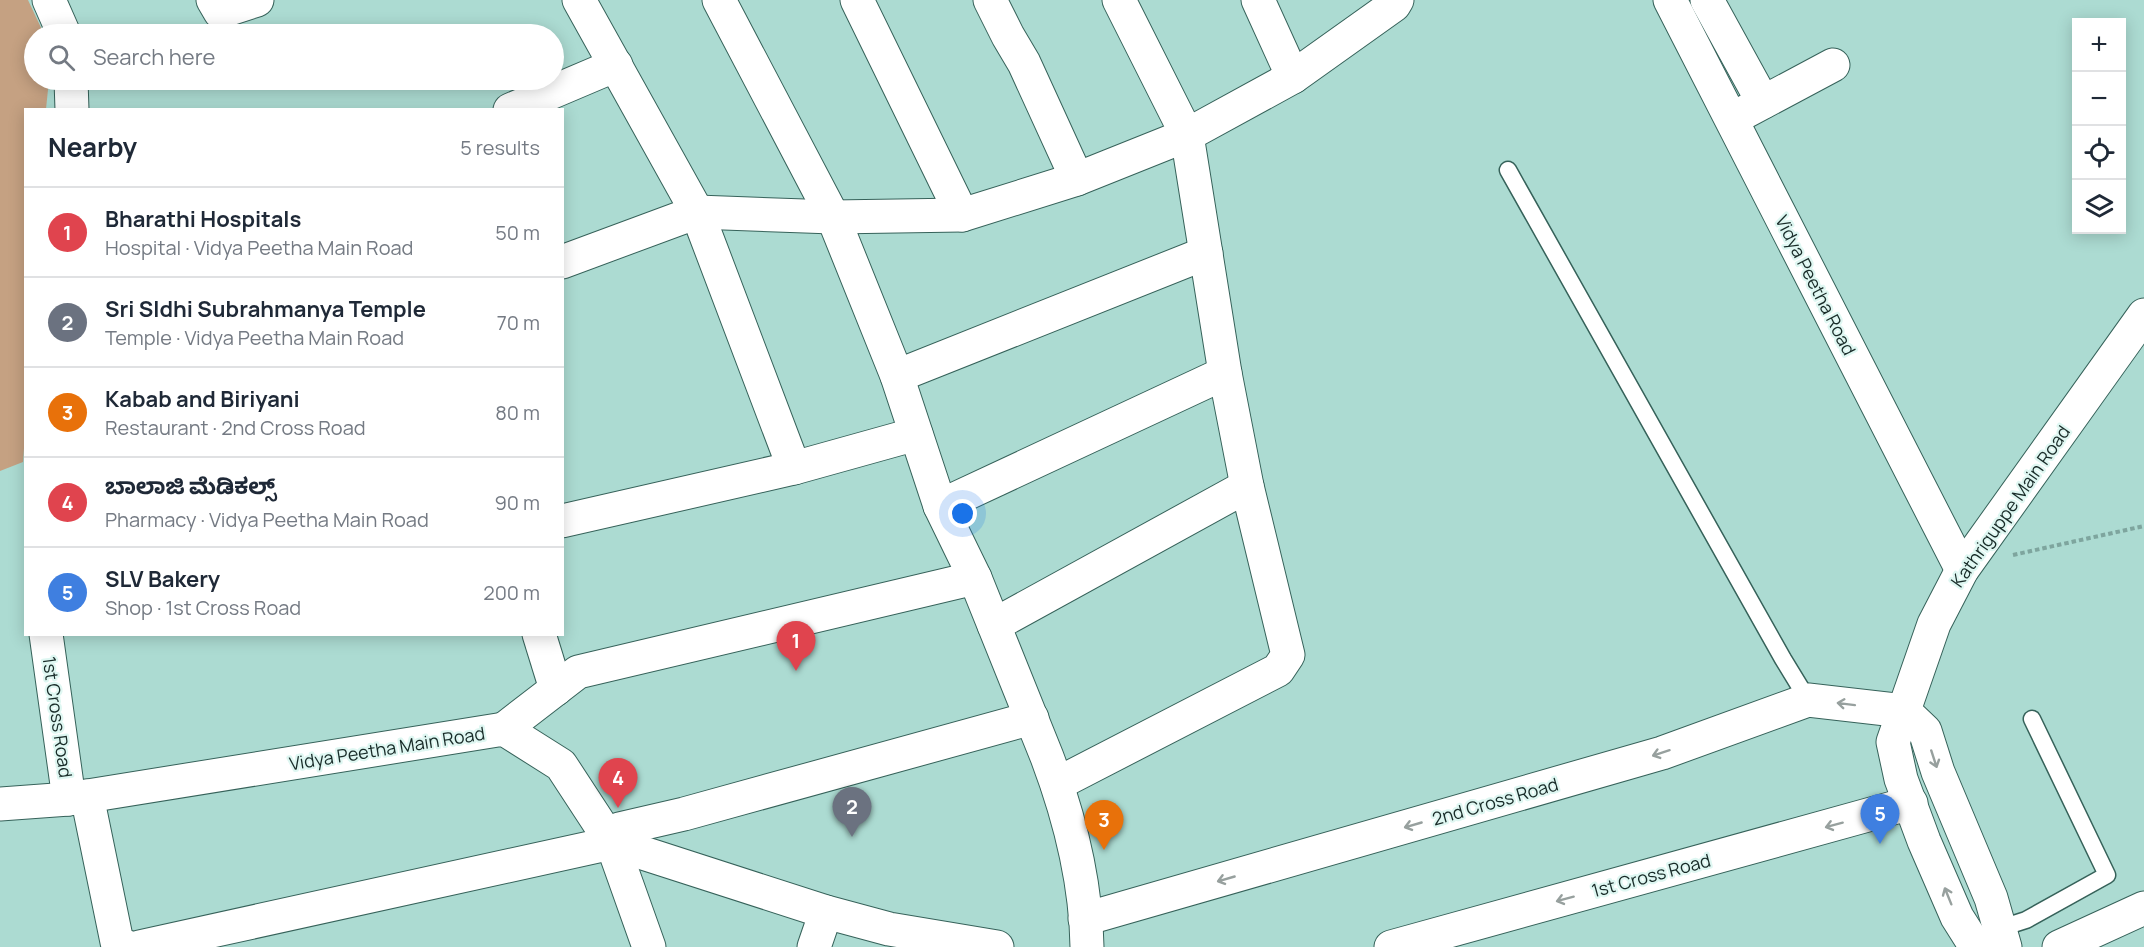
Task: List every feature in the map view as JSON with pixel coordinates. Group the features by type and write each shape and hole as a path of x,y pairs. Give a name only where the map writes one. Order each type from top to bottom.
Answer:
{"street":[{"path":"49,0 60,24"},
{"path":"213,0 220,12 257,0"},
{"path":"579,0 697,212 794,468"},
{"path":"719,0 833,216 897,376 940,506 975,578 1058,784 1082,878 1086,933"},
{"path":"857,0 962,215"},
{"path":"990,0 1024,63 1077,179"},
{"path":"1058,784 1278,670 1288,655 1247,486 1225,373 1187,135 1119,0"},
{"path":"1258,0 1293,77"},
{"name":"Vidya Peetha Road","path":"1670,0 1731,120 1969,560"},
{"path":"1707,0 1763,102"},
{"path":"564,261 697,212 833,216 962,215 1077,179 1187,135 1293,77 1394,2"},
{"path":"1731,120 1833,64"},
{"path":"564,87 616,65"},
{"path":"71,90 72,108"},
{"path":"515,108 557,90"},
{"path":"897,376 1206,253"},
{"name":"Kathriguppe Main Road","path":"1994,941 1957,917 1924,841 1901,779 1893,742 1934,624 1969,560 2144,315"},
{"path":"940,506 1225,373"},
{"path":"564,521 794,468 916,434"},
{"path":"994,625 1247,486"},
{"path":"504,729 578,672 975,578"},
{"name":"1st Cross Road","path":"46,636 78,797 117,942 127,947"},
{"path":"540,636 556,688"},
{"name":"2nd Cross Road","path":"1086,933 1662,753 1808,700 1904,711"},
{"path":"1904,711 1925,731 1938,772 1991,898 1994,941"},
{"path":"612,843 619,829 684,814 1032,718"},
{"name":"Vidya Peetha Main Road","path":"0,804 78,797 504,729 561,765 612,843 649,947"},
{"name":"1st Cross Road","path":"1391,947 1911,803"},
{"path":"139,947 612,843 826,912 890,929 997,947"},
{"path":"2059,947 2144,908"},
{"path":"814,947 826,912"}],"lane":[{"path":"1508,170 1808,700"},
{"path":"1994,941 2026,920 2107,875 2032,719"}],"path":[{"path":"1969,560 2009,555 2144,526"}],"shaded area":[{"path":"0,0 28,0 39,24 24,24 24,90 48,90 46,108 24,108 23,462 0,471"}],"place":[{"name":"Bharathi Hospitals","path":"796,671"},
{"name":"ಬಾಲಾಜಿ ಮೆಡಿಕಲ್ಸ್","path":"618,808"},
{"name":"Sri SIdhi Subrahmanya Temple","path":"852,837"},
{"name":"SLV Bakery","path":"1880,844"},
{"name":"Kabab and Biriyani","path":"1104,850"}]}
